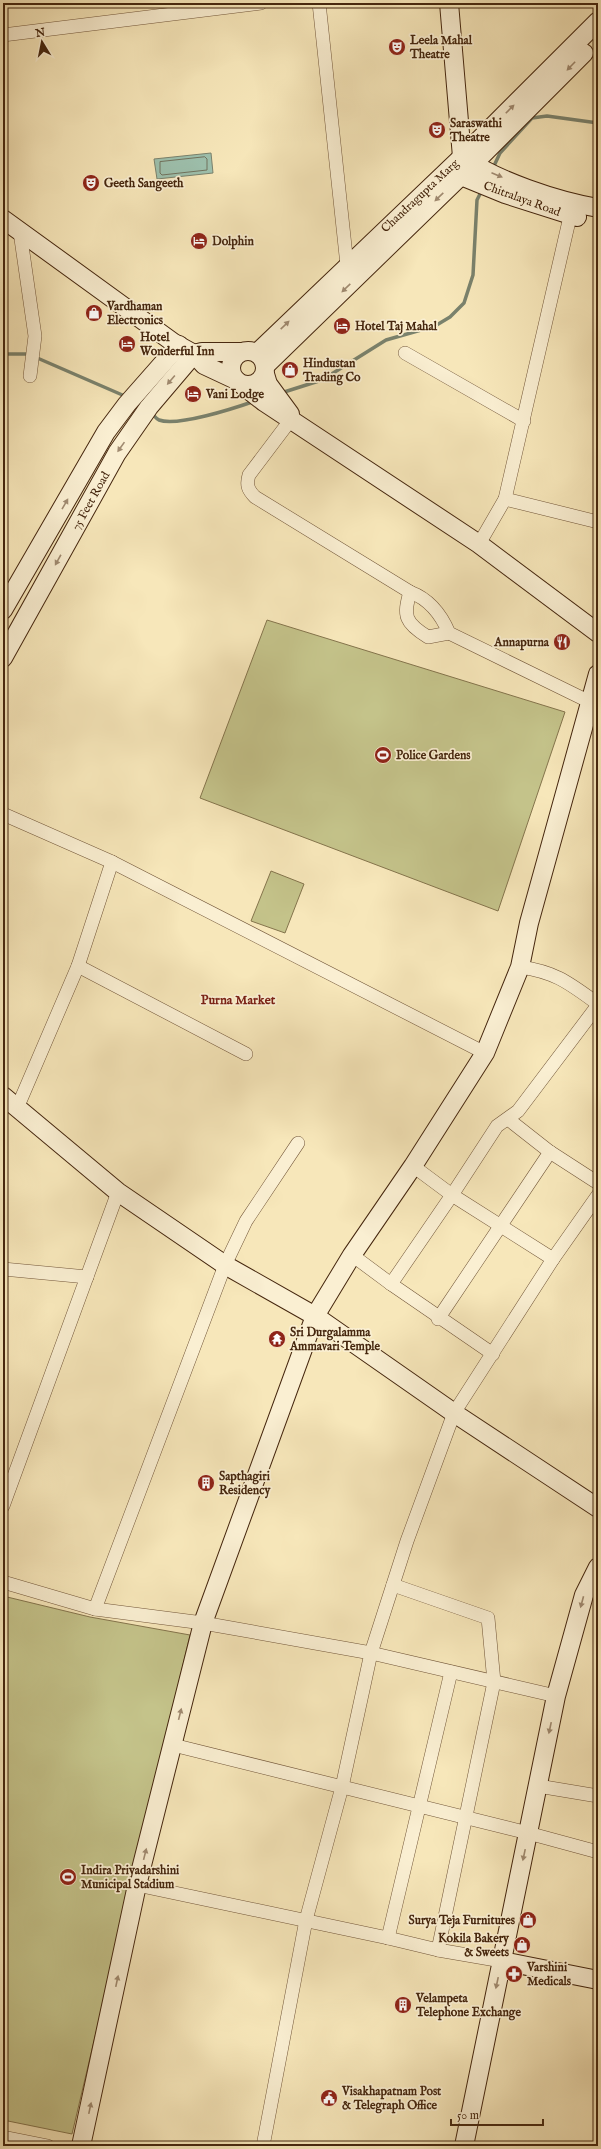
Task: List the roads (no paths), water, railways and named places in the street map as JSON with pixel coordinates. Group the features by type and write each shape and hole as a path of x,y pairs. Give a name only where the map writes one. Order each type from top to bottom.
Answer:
{"street":[{"path":"3,35 261,3"},
{"path":"319,3 347,265"},
{"path":"449,3 462,166"},
{"name":"Chandragupta Marg","path":"257,361 347,265 462,166 598,21"},
{"name":"Chandragupta Marg","path":"257,361 598,38"},
{"name":"Chitralaya Road","path":"462,166 518,184 598,220"},
{"name":"Chitralaya Road","path":"571,209 598,208"},
{"path":"479,544 505,498 571,209"},
{"path":"3,219 187,349 204,365 238,382 264,402 292,418 479,544 598,633"},
{"path":"20,232 35,336 34,355 30,376"},
{"path":"187,349 257,361"},
{"name":"75 Feet Road","path":"3,610 106,432 131,399 187,349"},
{"name":"75 Feet Road","path":"3,658 117,453 187,349"},
{"path":"405,353 524,420"},
{"path":"238,382 231,370 233,359 257,361"},
{"path":"238,382 255,384 257,361"},
{"path":"257,361 268,384 292,418"},
{"path":"292,418 249,475 246,483 249,491 255,497 410,592 420,596 438,612 449,633"},
{"path":"505,498 598,522"},
{"path":"410,592 405,609 408,622 428,636 449,633 590,702"},
{"path":"81,2146 137,1885 204,1623 315,1316 352,1255 413,1166 485,1053 520,967 529,923 598,674"},
{"path":"3,814 112,862 485,1053"},
{"path":"18,1106 78,966 112,862"},
{"path":"78,966 246,1054"},
{"path":"390,1284 452,1195 497,1126 518,1112 598,1005 566,981 542,970 520,967"},
{"path":"3,1096 18,1106 118,1192 225,1265 315,1316 454,1413 598,1508"},
{"path":"508,1119 550,1152 598,1183"},
{"path":"95,1609 225,1265 246,1221 298,1143"},
{"path":"438,1319 550,1152"},
{"path":"413,1166 452,1195 502,1225 553,1259"},
{"path":"3,1506 118,1192"},
{"path":"264,2146 306,1920 342,1787 371,1653 407,1541 454,1413 553,1259 598,1196"},
{"path":"352,1255 438,1319 493,1354"},
{"path":"3,1269 87,1277"},
{"path":"464,2146 556,1696 584,1595 598,1567"},
{"path":"3,1582 95,1609 204,1623 371,1653 556,1696"},
{"path":"393,1584 488,1618 494,1682 438,1950"},
{"path":"388,1938 451,1672"},
{"path":"173,1745 528,1832 598,1852"},
{"path":"538,1786 598,1796"},
{"path":"137,1885 306,1920 438,1950 598,1980"},
{"path":"3,2137 48,2146"}],"water":[{"path":"211,153 213,173 157,179 154,159"}],"waterway":[{"path":"493,168 500,153 532,118 547,116 598,123"},
{"path":"281,393 322,380 386,340 435,326 450,317 464,303 473,275 477,200 482,190"},
{"path":"3,354 30,354"},
{"path":"35,357 127,397"},
{"path":"152,414 159,420 179,421 206,416 255,401"}],"place":[{"name":"Leela Mahal Theatre","path":"397,47"},
{"name":"Saraswathi Theatre","path":"437,130"},
{"name":"Geeth Sangeeth","path":"91,183"},
{"name":"Dolphin","path":"199,241"},
{"name":"Vardhaman Electronics","path":"94,313"},
{"name":"Hotel Taj Mahal","path":"342,326"},
{"name":"Hotel Wonderful Inn","path":"127,344"},
{"name":"Hindustan Trading Co","path":"290,370"},
{"name":"Vani Lodge","path":"193,394"},
{"name":"Annapurna","path":"562,642"},
{"name":"Police Gardens","path":"383,755"},
{"name":"Sri Durgalamma Ammavari Temple","path":"277,1339"},
{"name":"Sapthagiri Residency","path":"206,1483"},
{"name":"Indira Priyadarshini Municipal Stadium","path":"68,1877"},
{"name":"Surya Teja Furnitures","path":"528,1920"},
{"name":"Kokila Bakery & Sweets","path":"522,1945"},
{"name":"Varshini Medicals","path":"514,1974"},
{"name":"Velampeta Telephone Exchange","path":"403,2005"},
{"name":"Visakhapatnam Post & Telegraph Office","path":"329,2098"}],"district":[{"name":"Purna Market","path":"238,1000"}]}
